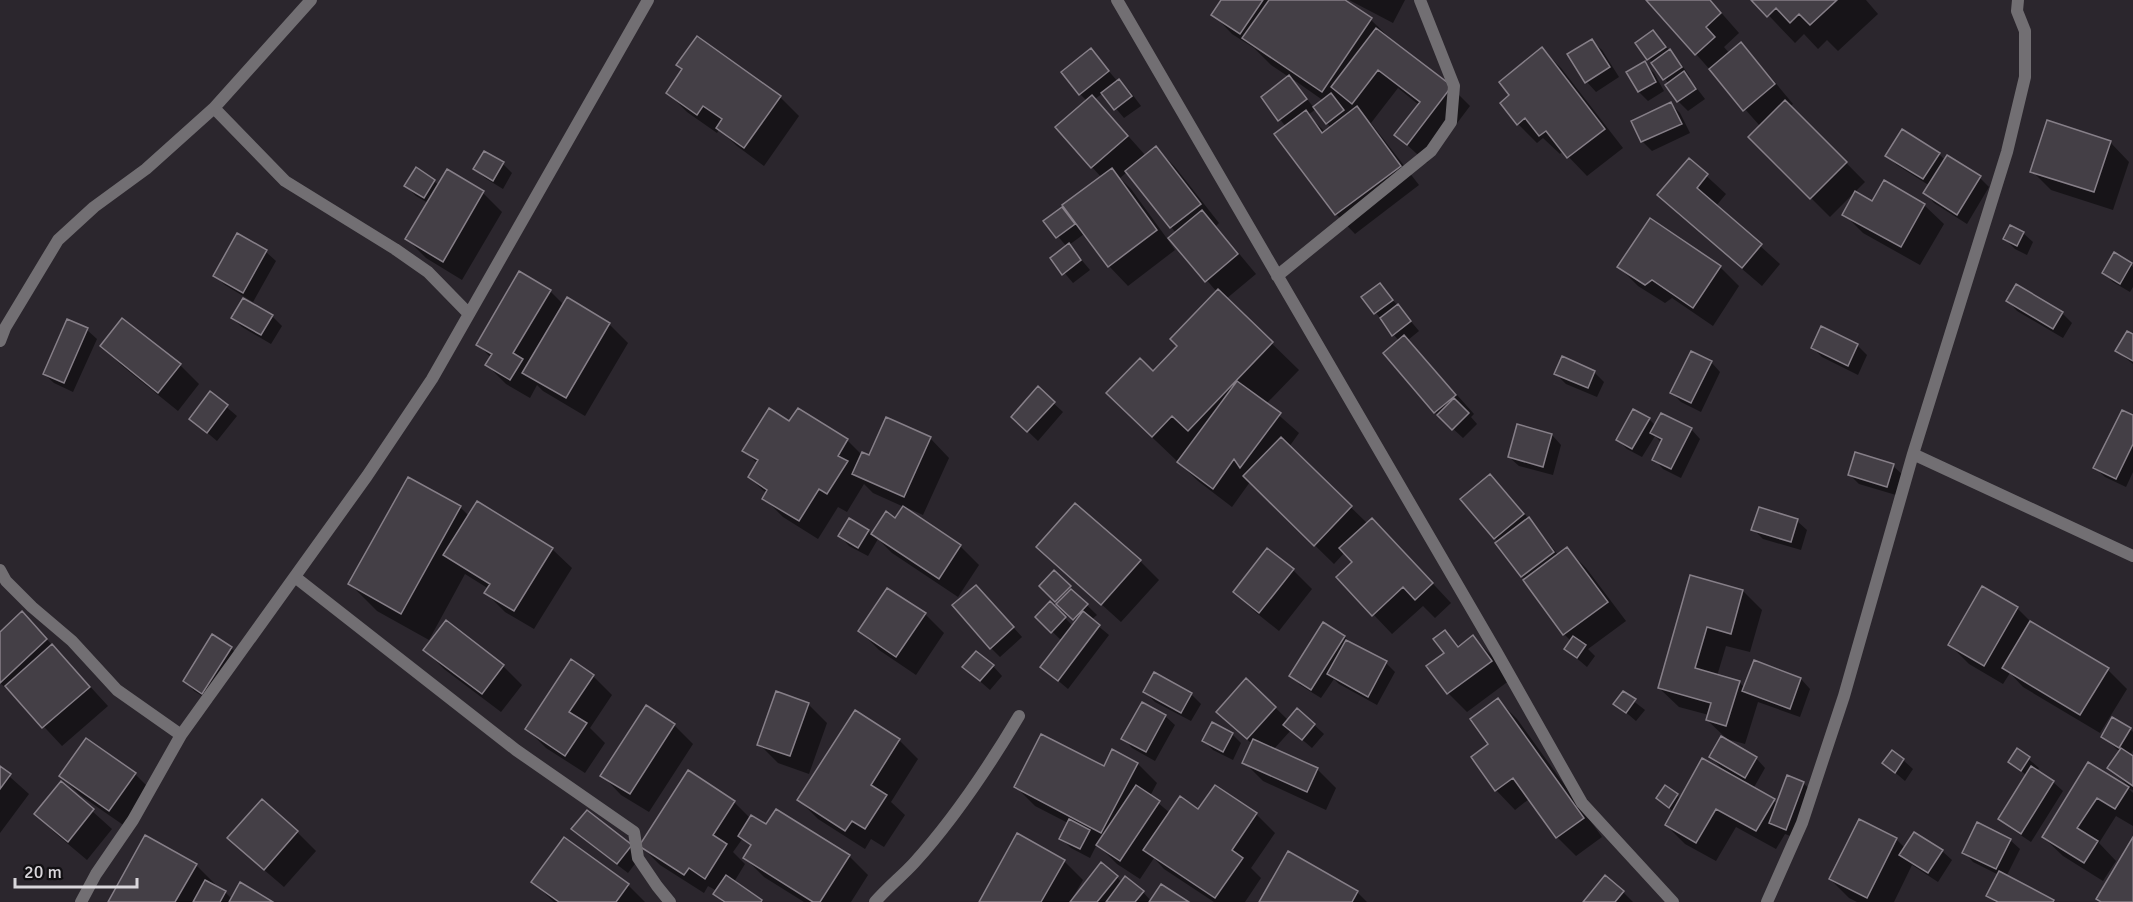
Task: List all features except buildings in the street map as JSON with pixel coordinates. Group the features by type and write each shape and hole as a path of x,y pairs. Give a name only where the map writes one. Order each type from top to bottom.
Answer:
{"street":[{"path":"0,341 5,328 58,240 94,207 146,169 214,108 311,0"},
{"path":"81,902 96,874 133,820 181,735 295,577 432,379 648,0"},
{"path":"1117,0 1582,803 1673,902"},
{"path":"1277,276 1431,152 1451,122 1454,86 1420,0"},
{"path":"1767,902 1802,823 1844,696 1913,454 2007,152 2025,78 2025,31 2018,11 2018,0"},
{"path":"214,108 285,181 428,272 469,314"},
{"path":"1913,454 2133,556"},
{"path":"0,570 6,581 72,641 117,690 181,735"},
{"path":"295,577 516,750 634,832 638,858 670,902"},
{"path":"879,900 952,816 987,768 1019,716"}]}
